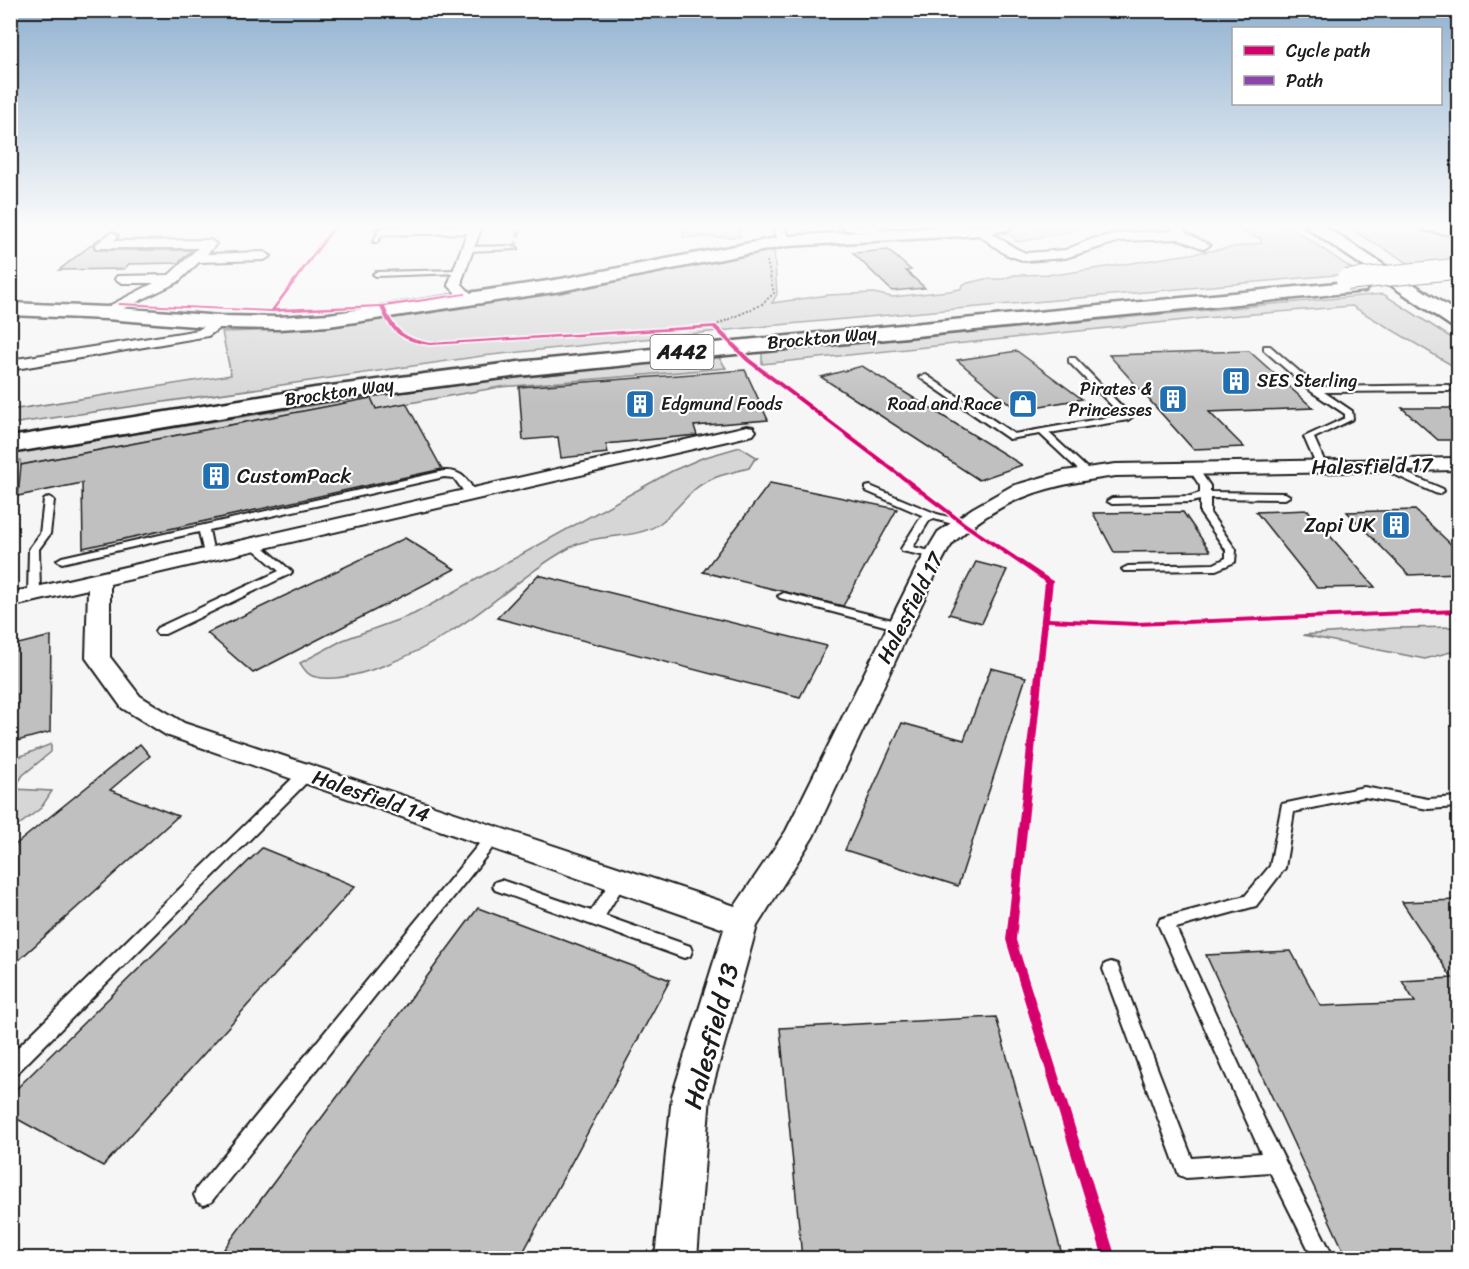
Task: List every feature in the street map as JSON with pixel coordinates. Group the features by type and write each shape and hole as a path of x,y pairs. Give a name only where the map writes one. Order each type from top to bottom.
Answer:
{"main road":[{"path":"10,309 106,313 220,322 278,323 329,320 560,285"},
{"name":"Brockton Way","path":"10,432 100,416 514,359 1328,285"},
{"name":"Brockton Way","path":"10,445 315,395 518,369 1330,285"},
{"path":"1402,285 1458,322"},
{"path":"1424,285 1458,307"}],"street":[{"path":"106,313 119,304 159,285"},
{"path":"455,285 470,300"},
{"path":"10,365 181,338 203,333 220,322"},
{"path":"10,600 747,431"},
{"name":"Halesfield 17","path":"742,922 798,837 935,555 946,537 964,524 1019,490 1064,477 1116,470 1458,464"},
{"name":"Halesfield 14","path":"99,580 98,658 131,702 175,729 742,922"},
{"name":"Halesfield 13","path":"676,1258 692,1096 742,922"}],"lane":[{"path":"1267,348 1316,390 1349,413 1349,419 1309,437 1322,467"},
{"path":"923,377 1012,437 1128,417 1072,360"},
{"path":"1316,390 1449,388"},
{"path":"1042,431 1088,474"},
{"path":"1383,466 1439,491"},
{"path":"1128,569 1216,567 1231,560 1231,550 1205,513 1205,486 1194,469"},
{"path":"62,560 450,473 461,477 471,494"},
{"path":"870,489 933,516 964,524"},
{"path":"1112,501 1192,499 1205,495 1285,496"},
{"path":"34,594 34,549 45,534 50,500"},
{"path":"933,516 925,519 906,549 935,555"},
{"path":"203,528 209,554"},
{"path":"161,631 286,573 254,544"},
{"path":"784,596 900,626"},
{"path":"10,1068 306,774"},
{"path":"1324,1258 1276,1162 1166,924 1250,901 1277,868 1287,807 1364,792 1428,804 1458,802"},
{"path":"204,1196 493,837"},
{"path":"594,920 619,880"},
{"path":"501,886 684,951"},
{"path":"1111,969 1186,1168 1276,1162"}],"path":[{"path":"702,326 716,328 761,305 774,293 772,285"}],"shaded area":[{"path":"587,285 776,285 777,294 772,303 828,295 874,293 892,297 960,289 963,285 1222,285 767,326 482,356 11,424 11,410 231,375 222,332 292,329 361,322 500,302"},
{"path":"1383,294 1458,342 1458,369 1352,306 1205,318 762,364 762,351"},
{"path":"718,356 726,368 500,387 376,409 371,398 21,465 20,460 11,462 11,454 346,400 490,381"},
{"path":"740,447 758,458 749,468 721,476 701,485 664,520 650,529 592,540 571,547 555,556 467,621 423,648 387,665 349,676 331,678 313,676 306,672 300,663 343,640 414,614 672,471 702,458"},
{"path":"1458,627 1458,650 1425,659 1303,635 1395,628"},
{"path":"51,744 51,752 23,775 14,789 52,791 41,808 11,831 11,760"}],"building":[{"path":"886,285 922,285 925,288 892,291"},
{"path":"1017,351 1082,399 1017,410 957,360"},
{"path":"1249,351 1313,408 1209,412 1244,447 1193,449 1109,355"},
{"path":"862,366 1022,465 979,480 821,377"},
{"name":"Edgmund Foods","path":"745,370 768,420 694,426 697,435 606,444 608,453 561,458 558,437 523,440 519,387"},
{"name":"CustomPack","path":"371,398 376,409 406,403 442,469 83,548 82,483 18,496 21,465"},
{"path":"1402,408 1458,408 1458,440 1438,440"},
{"path":"770,483 897,509 843,606 703,572"},
{"path":"1308,510 1375,587 1317,588 1256,512"},
{"path":"1415,510 1458,551 1458,573 1409,575 1347,512"},
{"path":"1183,512 1210,551 1114,552 1093,513"},
{"path":"405,538 455,569 253,673 207,633"},
{"path":"976,562 1007,570 982,623 949,614"},
{"path":"538,575 827,646 800,697 497,618"},
{"path":"51,636 50,732 10,743 10,646"},
{"path":"991,668 1026,677 958,886 845,850 902,723 964,740"},
{"path":"140,744 150,756 110,790 178,816 10,968 10,849"},
{"path":"262,848 355,886 103,1166 10,1115 10,1095"},
{"path":"1458,900 1458,1258 1347,1258 1206,955 1291,951 1321,1006 1415,1002 1402,981 1452,978 1402,902"},
{"path":"478,908 670,980 520,1258 241,1258 224,1249"},
{"path":"996,1017 1063,1258 802,1258 780,1028"}],"cycle path":[{"path":"272,311 291,285"},
{"path":"119,304 272,311 382,306 464,294"},
{"path":"382,306 390,323 400,334 406,338 430,344 714,326 748,360 964,524 1049,581 1011,940 1110,1258"},
{"path":"1045,620 1136,624 1458,611"}],"place":[{"name":"SES Sterling","path":"1236,381"},
{"name":"Pirates & Princesses","path":"1173,399"},
{"name":"Edgmund Foods","path":"640,404"},
{"name":"Road and Race","path":"1023,404"},
{"name":"CustomPack","path":"216,476"},
{"name":"Zapi UK","path":"1396,525"}]}
